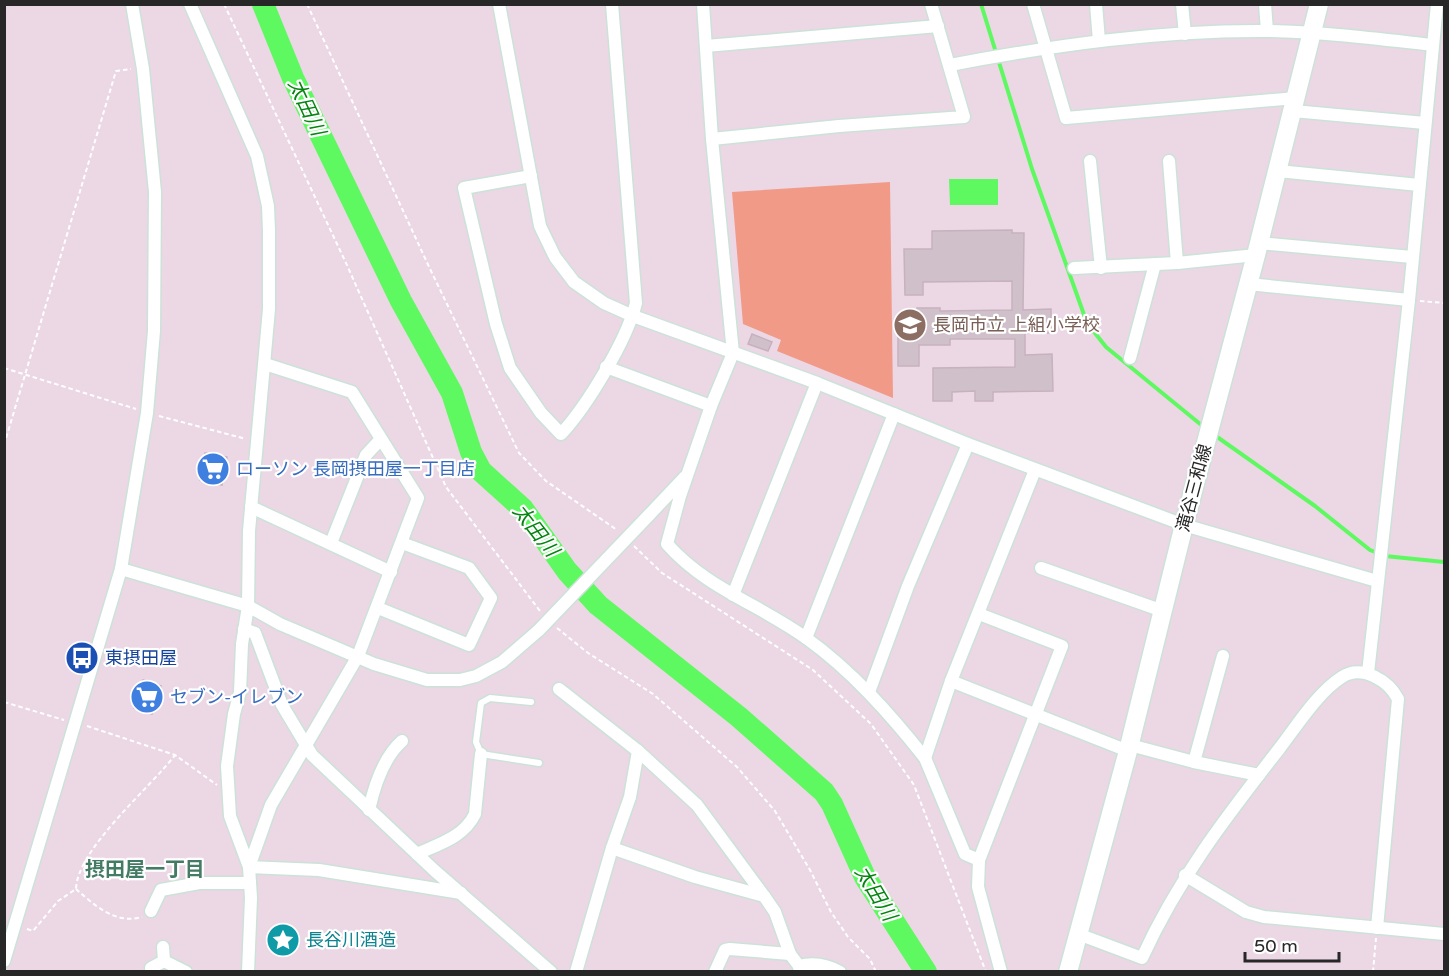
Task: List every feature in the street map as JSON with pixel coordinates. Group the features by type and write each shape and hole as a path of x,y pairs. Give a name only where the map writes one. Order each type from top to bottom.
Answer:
{"main road":[{"name":"滝谷三和線","path":"1068,972 1129,748 1184,525 1278,171 1319,4"}],"street":[{"path":"4,961 121,569 147,413 154,332 155,192 142,69 132,4"},
{"path":"190,4 256,156 264,182 270,231 265,364 248,551 248,606 227,791 230,816 249,867 248,972"},
{"path":"499,4 540,226 555,257 574,282 587,292 633,316 817,383 1035,470 1184,525 1377,581"},
{"path":"531,176 464,188 496,324 510,368 529,397 561,434 572,423 606,367 633,316 636,303 612,4"},
{"path":"703,4 712,139 733,353 711,406 667,544 686,565 703,578 806,638 869,692 925,758 965,854 979,860"},
{"path":"712,139 839,126 964,117 931,4"},
{"path":"1033,4 1066,118 1294,104 1425,123"},
{"path":"1096,4 1099,41"},
{"path":"1182,4 1185,34"},
{"path":"1265,4 1267,31"},
{"path":"1368,673 1409,300 1437,4"},
{"path":"706,46 938,26"},
{"path":"950,65 1046,46 1185,34 1267,31 1433,45"},
{"path":"1090,160 1101,268"},
{"path":"1169,161 1177,263"},
{"path":"1278,171 1419,184"},
{"path":"1074,268 1177,263 1257,249 1412,257"},
{"path":"1130,358 1155,264"},
{"path":"1248,284 1409,300"},
{"path":"249,867 271,805 358,656 418,498 352,392 265,364"},
{"path":"606,367 711,406"},
{"path":"734,595 817,383"},
{"path":"806,638 894,414"},
{"path":"331,543 366,455 380,440"},
{"path":"869,692 908,586 968,444"},
{"path":"925,758 951,681 1035,470"},
{"path":"121,569 248,606 280,624 407,676 427,680 460,680 476,676 502,662 539,630 688,474"},
{"path":"251,507 391,572"},
{"path":"378,608 470,645 490,598 469,568 402,543"},
{"path":"1041,567 1163,611"},
{"path":"979,614 1062,646 979,860 978,887 1001,972"},
{"path":"244,629 255,633 282,705 312,755 417,854 551,972"},
{"path":"1194,762 1223,656"},
{"path":"1078,934 1142,958 1162,915 1185,875 1258,775 1304,716 1333,684 1351,673 1368,673 1391,686 1398,699 1377,928"},
{"path":"951,681 1129,748 1258,775"},
{"path":"559,689 638,752 697,806 775,912 790,954 799,969 812,963 831,966 840,972"},
{"path":"369,810 372,796 391,751 402,741"},
{"path":"576,972 612,848 630,797 638,752"},
{"path":"417,854 442,844 465,829 472,820 475,814 481,754"},
{"path":"612,848 694,877 764,896"},
{"path":"249,867 319,870 465,894"},
{"path":"1185,875 1246,912 1263,917 1444,934"},
{"path":"151,911 161,890 199,883 250,883"},
{"path":"163,946 164,961"},
{"path":"715,972 725,950 790,954"},
{"path":"151,968 164,961"},
{"path":"164,961 186,972"}],"lane":[{"path":"531,702 490,698 481,703 476,742 481,754 539,763"}],"path":[{"path":"224,4 346,263 446,487 532,603 543,613"},
{"path":"306,4 430,271 519,453 546,481 619,532"},
{"path":"4,445 116,71 122,68 142,69"},
{"path":"1409,300 1444,303"},
{"path":"4,368 26,374"},
{"path":"631,544 662,573 813,670 871,724 914,785 986,972"},
{"path":"550,621 588,653 653,694 737,767 775,811 810,870 831,912 848,937 870,959 876,972"},
{"path":"4,702 175,755 227,791"},
{"path":"151,911 140,918 116,917 98,908 76,889 76,882 91,851 175,755"},
{"path":"15,924 33,931 58,901 76,889"},
{"path":"1373,972 1377,928"}],"shaded area":[{"path":"949,179 998,179 998,205 950,205"},
{"path":"890,182 893,398 777,351 781,340 743,324 732,192"}],"building":[{"path":"1012,230 1012,233 1024,233 1023,310 1051,309 1051,333 1025,333 1025,355 1052,354 1053,391 993,392 993,401 975,401 975,391 952,392 952,401 933,401 933,368 1015,367 1015,339 950,339 950,345 919,345 919,366 898,366 898,324 917,324 917,308 940,308 940,311 1012,310 1012,281 923,282 923,295 905,295 904,249 932,249 932,231"},
{"path":"752,334 772,342 768,351 748,344"},
{"name":"ローソン 長岡摂田屋一丁目店","path":"205,453 227,457 222,485 200,480"},
{"name":"セブン-イレブン","path":"143,680 161,686 152,714 134,708"}],"waterway":[{"name":"太田川","path":"263,4 293,78 401,301 452,393 471,452 481,471 523,509 567,571 598,605 739,717 824,792 832,804 865,877 926,972"},
{"path":"981,4 1032,169 1087,323 1106,347 1205,428"},
{"path":"1213,434 1315,506 1370,550 1385,556 1444,562"}],"place":[{"name":"長岡市立 上組小学校","path":"910,325"},
{"name":"ローソン 長岡摂田屋一丁目店","path":"213,469"},
{"name":"東摂田屋","path":"82,658"},
{"name":"セブン-イレブン","path":"147,697"},
{"name":"長谷川酒造","path":"283,940"}],"district":[{"name":"摂田屋一丁目","path":"145,869"}]}
